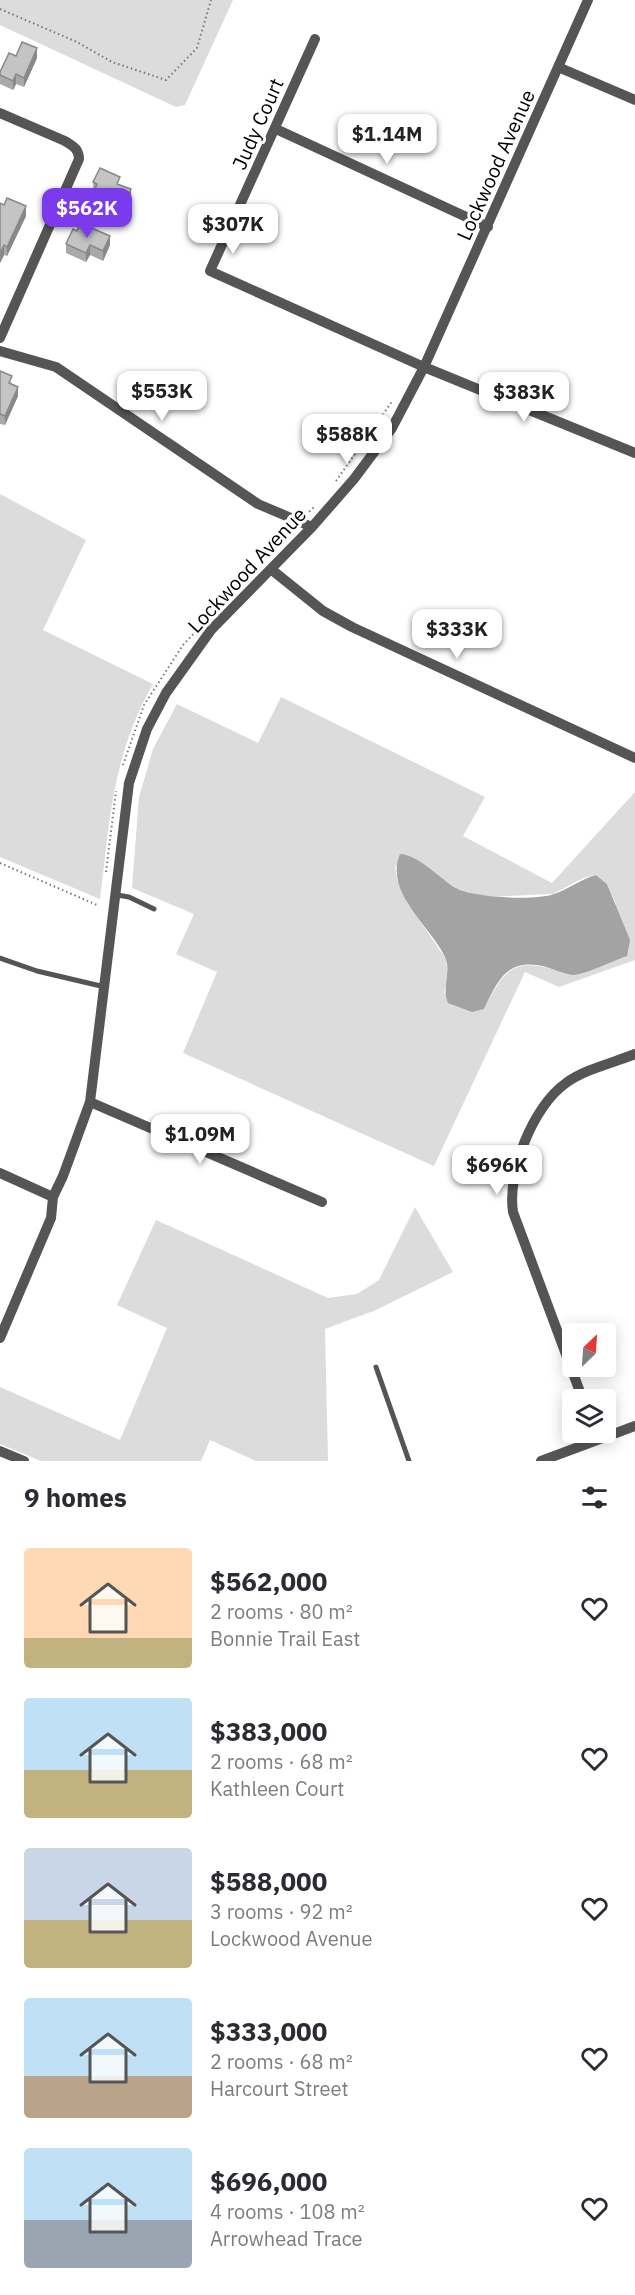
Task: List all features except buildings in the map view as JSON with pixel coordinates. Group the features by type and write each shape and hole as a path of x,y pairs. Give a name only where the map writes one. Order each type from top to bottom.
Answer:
{"street":[{"name":"Lockwood Avenue","path":"0,1338 51,1218 53,1197 90,1101 129,783 147,729 166,693 211,630 312,527 354,479 392,428 424,367 588,0"},
{"name":"Judy Court","path":"315,39 210,271 424,367"},
{"path":"558,67 635,100"},
{"path":"0,113 65,141 79,153 77,166 0,338"},
{"path":"276,129 488,227"},
{"path":"0,351 56,367 258,504 312,527"},
{"path":"424,367 635,453"},
{"path":"272,570 323,611 352,627 635,758"},
{"path":"579,1389 513,1212 512,1182 538,1115 551,1095 577,1076 635,1054"},
{"path":"90,1101 321,1202"},
{"path":"0,1173 53,1197"},
{"path":"616,1431 635,1426"},
{"path":"542,1461 582,1443"},
{"path":"0,1450 24,1461"}],"lane":[{"path":"117,895 129,897 154,909"},
{"path":"0,958 37,971 105,987"},
{"path":"376,1367 409,1461"}],"path":[{"path":"0,9 77,42 112,62 166,80 197,48 211,0"},
{"path":"333,485 396,395"},
{"path":"122,766 144,705 183,645 321,500"},
{"path":"106,876 118,784"},
{"path":"0,863 97,905"}],"shaded area":[{"path":"0,0 233,0 185,105 176,107 0,25"},
{"path":"0,494 86,540 43,630 153,684 139,711 121,763 110,815 100,899 0,857"},
{"path":"281,697 485,797 463,836 552,883 635,792 635,960 559,987 525,972 434,1166 183,1053 217,972 176,954 194,914 132,888 139,797 153,749 177,704 258,743","holes":["395,866 434,874 458,889 486,897 553,894 583,878 596,875 607,884 616,904 574,975 529,965 519,966 502,979 484,1009 444,993 448,975 446,959 408,904 397,880"]},
{"path":"400,854 421,862 454,887 489,896 519,898 545,896 596,875 607,884 630,940 627,956 573,975 546,967 522,965 506,973 494,988 484,1009 472,1012 448,1003 446,997 447,963 438,945 403,895 398,882 397,868"},
{"path":"415,1207 453,1272 376,1310 325,1329 328,1461 256,1461 210,1440 201,1461 41,1461 0,1444 0,1387 120,1440 167,1328 117,1305 156,1220 328,1298 357,1294 379,1280"}]}
